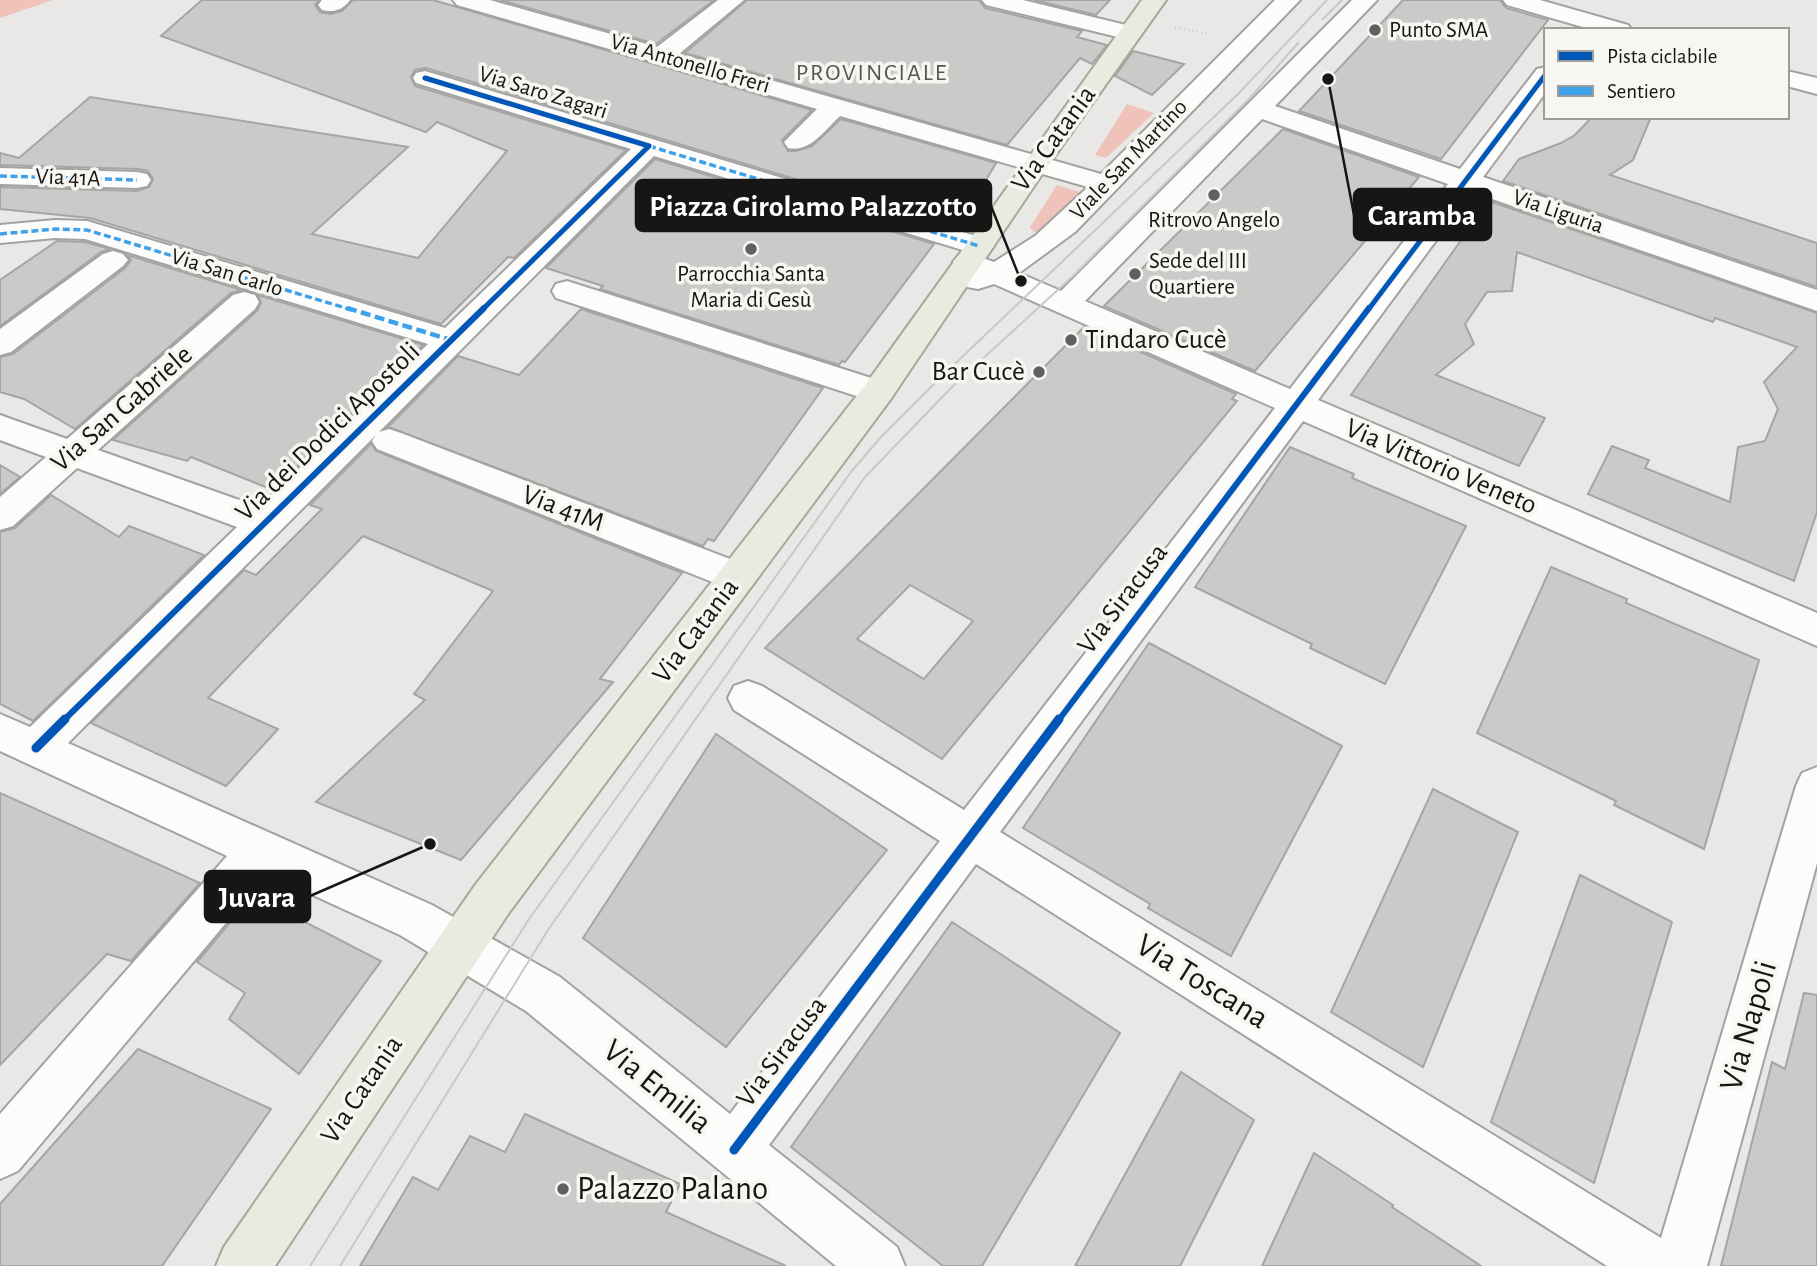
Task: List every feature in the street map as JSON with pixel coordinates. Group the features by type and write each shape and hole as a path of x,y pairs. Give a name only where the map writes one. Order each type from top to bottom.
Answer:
{"main road":[{"name":"Via Catania","path":"243,1266 498,891 973,268 1036,164 1154,0"}],"street":[{"name":"Via Antonello Freri","path":"465,0 512,9 660,56 1106,184"},
{"path":"660,56 732,0"},
{"path":"995,0 1130,33"},
{"name":"Viale San Martino","path":"973,268 1046,244 1243,41 1289,0"},
{"name":"Viale San Martino","path":"1065,304 1365,0"},
{"path":"1516,0 1583,25 1605,28"},
{"path":"1583,25 1601,0"},
{"name":"Via Siracusa","path":"734,1150 1544,77"},
{"name":"Via Saro Zagari","path":"425,78 649,146 973,268"},
{"path":"1789,79 1817,86"},
{"path":"797,142 835,106"},
{"name":"Via Liguria","path":"1258,109 1817,301"},
{"name":"Via dei Dodici Apostoli","path":"18,740 264,523 649,146"},
{"name":"Via 41A","path":"0,176 136,180"},
{"name":"Via San Carlo","path":"0,234 55,229 87,230 451,340"},
{"path":"0,345 113,260"},
{"name":"Via Vittorio Veneto","path":"973,268 1065,304 1817,630"},
{"path":"567,291 878,392"},
{"name":"Via San Gabriele","path":"0,517 244,302"},
{"path":"0,427 264,523"},
{"name":"Via 41M","path":"389,441 738,577"},
{"name":"Via Toscana","path":"748,698 1656,1266"},
{"name":"Via Emilia","path":"18,740 416,920 461,944 542,995 878,1266"},
{"name":"Via Napoli","path":"1681,1266 1817,786"},
{"path":"0,1153 261,849"}],"path":[{"path":"425,78 512,9"},
{"path":"681,127 738,78"}],"shaded area":[{"path":"0,0 53,0 0,18"},
{"path":"1127,104 1154,113 1106,158 1095,155"},
{"path":"1057,185 1083,193 1043,231 1034,232 1030,227"}],"building":[{"path":"202,0 319,0 315,5 320,12 330,14 342,11 353,0 433,0 812,110 782,140 788,151 812,146 841,119 996,163 960,224 951,221 948,225 426,68 415,70 411,77 415,86 626,150 514,258 508,257 441,324 90,218 0,209 0,187 137,191 149,187 153,179 148,171 138,169 0,165 0,153 19,158 90,97 408,147 312,234 418,258 507,151 437,122 426,132 161,36"},
{"path":"500,0 714,0 656,44"},
{"path":"747,0 979,0 985,8 1082,31 1077,37 1107,45 1092,64 1080,58 1007,145 685,53"},
{"path":"1034,0 1110,0 1096,15"},
{"path":"1403,0 1500,0 1506,8 1548,20 1441,159 1299,111"},
{"path":"1133,51 1184,64 1152,95 1115,76"},
{"path":"1590,119 1650,119 1633,160 1610,175 1817,243 1817,287 1503,181 1519,159 1575,135"},
{"path":"1283,129 1419,177 1255,371 1104,306"},
{"name":"Parrocchia Santa Maria di Gesù","path":"655,159 934,244 845,362 842,361 839,365 600,289 603,286 546,268"},
{"path":"1489,201 1817,313 1817,512 1794,581 1588,494 1612,446 1649,460 1645,468 1730,502 1738,447 1765,441 1778,409 1764,382 1797,347 1715,318 1713,322 1517,252 1512,291 1487,292 1465,324 1474,344 1436,375 1545,418 1519,466 1351,395"},
{"path":"57,241 85,242 110,249 101,252 0,326 0,280"},
{"path":"127,255 242,290 231,293 75,429 24,399 0,392 0,357 13,354 125,268 131,260"},
{"path":"258,295 423,345 273,490 191,457 187,461 113,440 257,311 261,303"},
{"path":"581,309 823,388 714,541 708,539 703,546 388,427 458,356 519,375"},
{"path":"1084,327 1236,394 1232,399 1237,401 942,759 765,648","holes":["910,585 973,621 924,679 857,639"]},
{"path":"371,444 376,451 682,573 600,679 613,682 461,860 316,802 425,700 414,694 493,591 363,536 208,698 278,729 226,786 91,723 244,570 256,575 322,509 310,505"},
{"path":"1290,447 1354,474 1352,478 1466,526 1385,684 1310,648 1312,644 1195,587"},
{"path":"0,465 20,477 0,494"},
{"path":"51,495 119,537 129,526 204,555 33,721 0,704 0,532 15,528"},
{"path":"1551,567 1627,599 1626,603 1759,660 1704,849 1614,805 1616,801 1477,733"},
{"path":"1149,643 1342,746 1231,956 1148,908 1150,904 1023,828"},
{"path":"716,734 887,850 726,1047 583,938"},
{"path":"1433,789 1518,832 1423,1067 1331,1012"},
{"path":"0,793 200,883 131,961 107,954 0,1065"},
{"path":"1580,875 1672,922 1594,1183 1491,1122"},
{"path":"253,895 381,961 299,1074 229,1019 245,993 197,962"},
{"path":"952,922 1120,1033 982,1266 943,1266 791,1147"},
{"path":"1804,993 1817,995 1817,1266 1721,1266 1772,1062 1785,1069"},
{"path":"138,1049 271,1109 162,1266 0,1266 0,1204"},
{"path":"1181,1072 1254,1120 1180,1266 1075,1266"},
{"name":"Palazzo Palano","path":"525,1114 680,1184 666,1212 786,1266 360,1266 413,1177 438,1190 470,1136 505,1152"},
{"path":"1314,1153 1393,1205 1392,1207 1481,1266 1262,1266"}],"tram line":[{"path":"310,1266 529,919 851,472 881,437 938,380 1238,94 1327,0"},
{"path":"1323,19 1342,0"},
{"path":"340,1266 548,930 865,477 953,386 1073,276 1250,98 1298,43"}],"marked path":[{"path":"649,146 979,246"},
{"path":"0,176 137,180"},
{"path":"0,234 55,229 87,230 451,340"}],"cycle path":[{"path":"734,1150 1544,77"},
{"path":"36,748 649,146 425,78"}],"place":[{"name":"Punto SMA","path":"1375,30"},
{"name":"Caramba","path":"1328,79"},
{"name":"Ritrovo Angelo","path":"1214,195"},
{"name":"Parrocchia Santa Maria di Gesù","path":"751,249"},
{"name":"Sede del III Quartiere","path":"1135,274"},
{"name":"Piazza Girolamo Palazzotto","path":"1021,281"},
{"name":"Tindaro Cucè","path":"1071,340"},
{"name":"Bar Cucè","path":"1039,372"},
{"name":"Juvara","path":"430,844"},
{"name":"Palazzo Palano","path":"563,1189"}],"district":[{"name":"PROVINCIALE","path":"872,73"}]}
